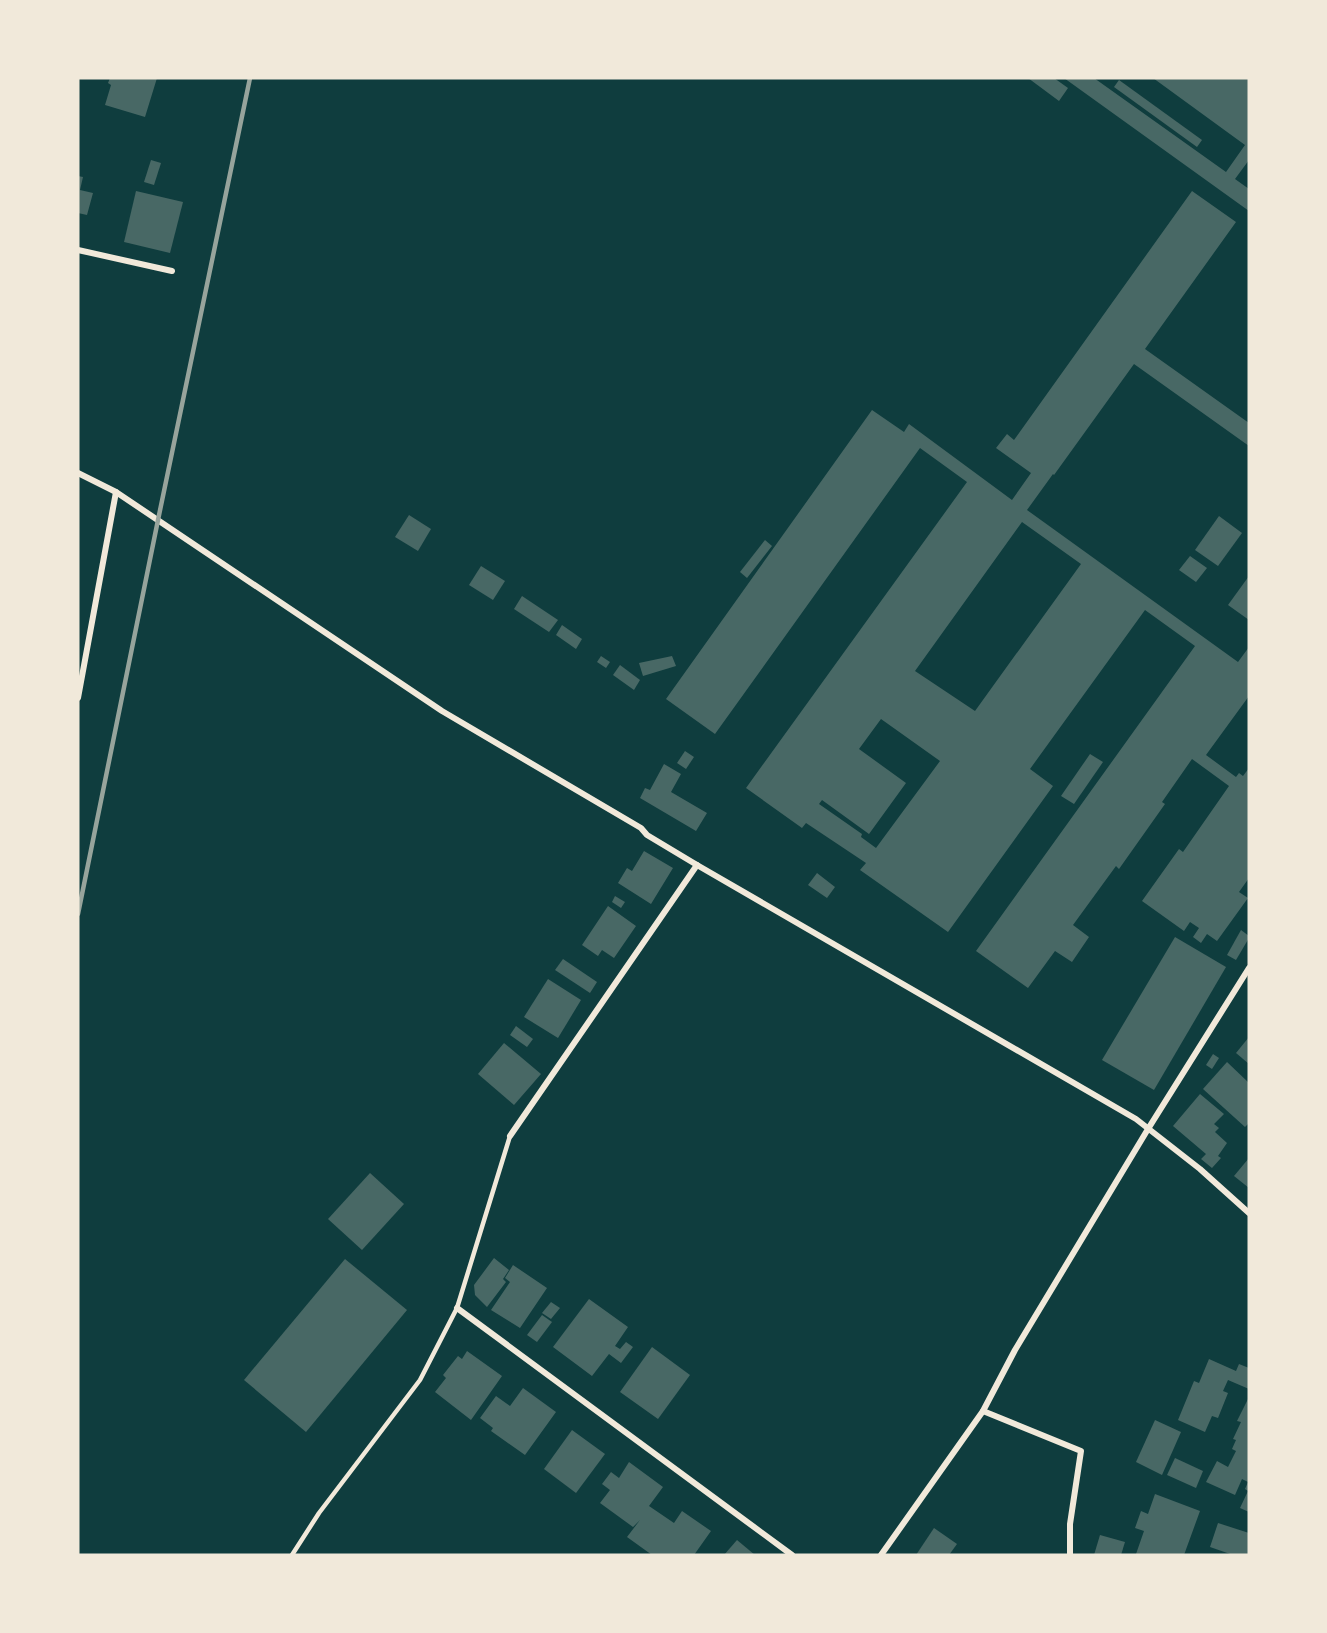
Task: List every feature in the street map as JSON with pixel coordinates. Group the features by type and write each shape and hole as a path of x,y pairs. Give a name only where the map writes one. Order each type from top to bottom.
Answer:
{"street":[{"path":"78,250 172,271"},
{"path":"78,473 116,492 442,711 641,828 647,835 697,865 1137,1119 1200,1169 1249,1213"},
{"path":"78,698 116,492"},
{"path":"510,1136 697,865"},
{"path":"881,1555 982,1411 1148,1129 1249,968"},
{"path":"457,1308 792,1555"},
{"path":"982,1411 1081,1451 1070,1524 1070,1555"}],"lane":[{"path":"292,1555 318,1513 420,1380 457,1308 510,1136"}],"building":[{"path":"110,78 157,78 145,117 105,105 111,85 108,83"},
{"path":"1028,78 1054,78 1068,88 1059,101"},
{"path":"1064,78 1094,78 1226,172 1245,145 1153,78 1249,78 1249,160 1235,179 1249,189 1249,211"},
{"path":"1119,80 1202,140 1197,147 1114,87"},
{"path":"151,160 161,163 154,185 144,182"},
{"path":"78,176 83,177 80,190 93,193 87,215 78,213"},
{"path":"136,191 183,202 170,253 124,242"},
{"path":"1192,191 1236,222 1145,349 1249,423 1249,446 1134,364 1027,510 1238,662 1249,647 1249,696 1206,755 1236,777 1239,773 1243,776 1249,768 1249,878 1239,892 1248,898 1217,941 1207,934 1201,943 1193,937 1199,928 1190,922 1184,931 1142,901 1179,849 1183,852 1229,786 1192,759 1162,802 1165,804 1119,869 1116,866 1073,925 1089,937 1072,962 1055,951 1028,988 976,951 1195,646 1145,610 1030,769 1053,786 948,932 860,870 866,863 806,823 802,828 746,788 967,482 920,448 715,734 666,699 872,410 904,432 909,424 1012,500 1031,473 996,448 1007,434 1014,440","holes":["1022,522 1081,564 975,711 915,671","881,719 940,761 876,848 861,837 862,834 819,804 822,800 869,834 906,783 859,749"]},
{"path":"409,515 431,529 418,551 395,537"},
{"path":"1219,516 1242,533 1218,566 1195,550"},
{"path":"765,540 772,546 747,578 740,572"},
{"path":"1190,556 1207,568 1196,582 1179,570"},
{"path":"481,566 505,581 493,600 469,585"},
{"path":"1249,576 1249,620 1228,605"},
{"path":"522,596 558,620 549,632 514,609"},
{"path":"562,625 582,639 576,649 556,635"},
{"path":"601,656 610,662 606,668 597,662"},
{"path":"672,656 676,666 643,676 639,663"},
{"path":"620,665 640,680 634,690 613,675"},
{"path":"685,751 694,757 686,769 677,763"},
{"path":"1090,754 1103,762 1074,804 1061,796"},
{"path":"664,764 681,774 671,792 707,813 696,831 640,798 645,788 650,790"},
{"path":"644,851 673,868 651,904 618,883 627,868 632,871"},
{"path":"817,873 835,887 827,898 808,885"},
{"path":"615,896 625,902 621,908 612,902"},
{"path":"608,906 636,926 614,958 602,950 598,956 582,945"},
{"path":"1241,930 1249,938 1236,960 1227,955"},
{"path":"1175,937 1226,967 1154,1090 1102,1060"},
{"path":"563,959 597,982 590,993 555,970"},
{"path":"548,979 581,1000 558,1038 524,1017"},
{"path":"516,1026 533,1039 527,1047 510,1035"},
{"path":"1249,1037 1249,1064 1236,1053"},
{"path":"504,1043 541,1074 514,1105 478,1074"},
{"path":"1213,1054 1219,1058 1212,1069 1206,1065"},
{"path":"1227,1062 1249,1083 1249,1123 1245,1127 1203,1089"},
{"path":"1200,1094 1224,1114 1214,1124 1219,1128 1215,1132 1227,1143 1218,1156 1221,1158 1212,1168 1201,1159 1206,1154 1173,1126"},
{"path":"1249,1158 1249,1188 1234,1176"},
{"path":"370,1173 404,1204 362,1250 328,1219"},
{"path":"494,1258 509,1270 503,1279 506,1282 487,1307 475,1295 474,1285"},
{"path":"345,1259 407,1310 306,1432 244,1380"},
{"path":"513,1265 547,1288 520,1328 491,1310 510,1282 505,1278"},
{"path":"589,1299 628,1327 615,1346 620,1349 626,1342 633,1347 621,1363 609,1354 592,1376 553,1347"},
{"path":"551,1302 560,1308 551,1319 542,1313"},
{"path":"542,1315 552,1322 537,1342 527,1335"},
{"path":"652,1347 690,1375 658,1419 620,1392"},
{"path":"467,1351 502,1376 471,1420 435,1392 446,1378 443,1375 458,1356 462,1359"},
{"path":"1209,1359 1236,1371 1239,1364 1249,1368 1249,1389 1228,1380 1223,1391 1228,1393 1218,1418 1212,1416 1205,1432 1178,1420 1194,1381 1199,1383"},
{"path":"523,1388 556,1412 525,1455 491,1431 493,1428 480,1418 496,1396 510,1406"},
{"path":"1249,1397 1249,1512 1240,1508 1248,1491 1245,1489 1248,1482 1242,1479 1235,1495 1206,1482 1217,1461 1228,1467 1236,1451 1232,1449 1236,1440 1233,1439 1241,1422 1237,1421"},
{"path":"1155,1420 1181,1432 1162,1475 1136,1462"},
{"path":"572,1430 605,1454 576,1493 544,1469"},
{"path":"1175,1458 1203,1471 1196,1488 1167,1475"},
{"path":"629,1462 663,1487 649,1506 674,1523 682,1511 711,1531 694,1555 652,1555 627,1537 640,1520 633,1527 600,1503 610,1490 602,1484 611,1472 619,1478"},
{"path":"1155,1494 1200,1511 1184,1555 1136,1554 1144,1531 1135,1528 1141,1511 1148,1514"},
{"path":"1218,1523 1249,1533 1249,1555 1233,1555 1210,1547"},
{"path":"934,1528 957,1544 949,1555 916,1555"},
{"path":"1100,1535 1125,1542 1121,1555 1094,1555"},
{"path":"737,1540 755,1555 724,1555"}],"railway":[{"path":"78,914 250,78"}]}
